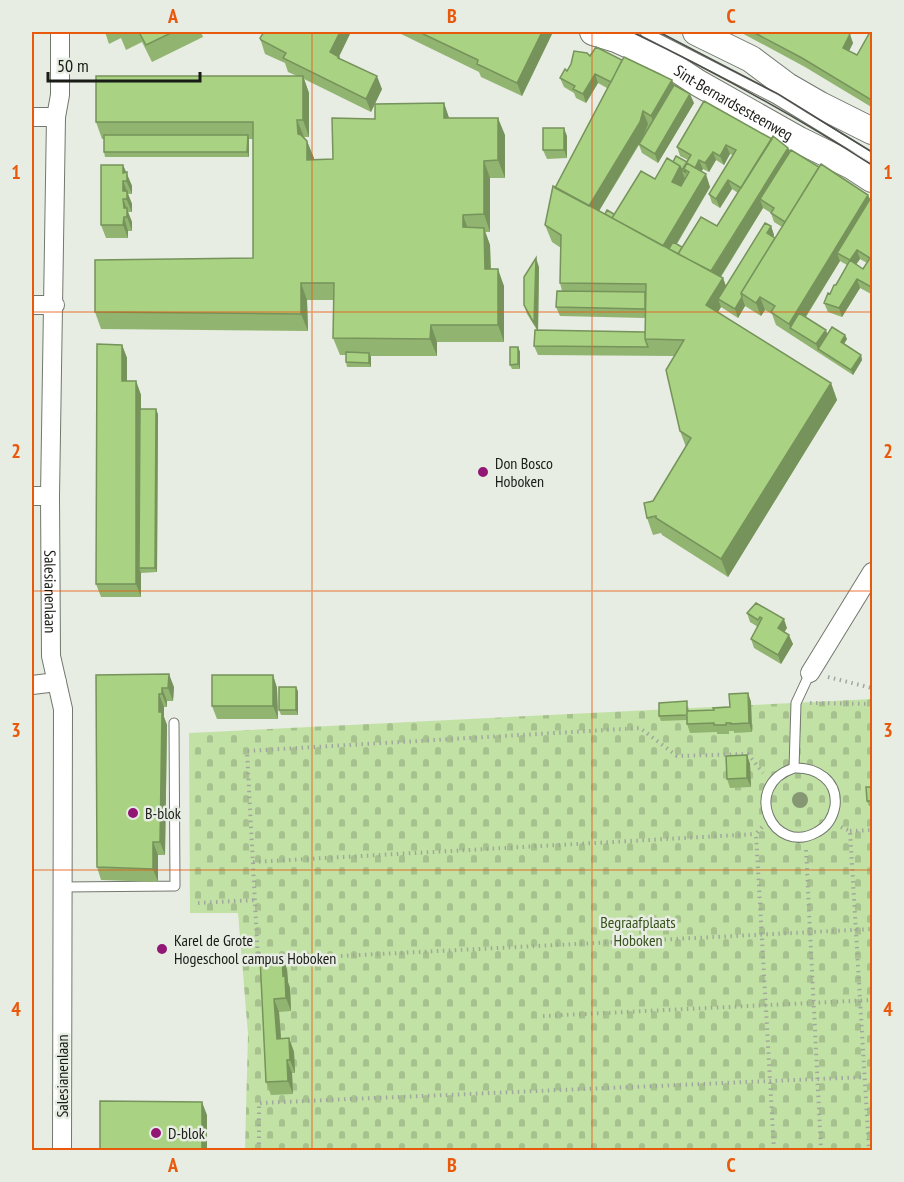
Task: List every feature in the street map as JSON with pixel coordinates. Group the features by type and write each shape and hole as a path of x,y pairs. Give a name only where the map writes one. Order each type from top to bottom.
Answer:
{"main road":[{"name":"Sint-Bernardsesteenweg","path":"593,32 616,39 666,62 698,83 873,179"},
{"path":"696,32 751,59 788,86 820,105 873,131"}],"street":[{"name":"Salesianenlaan","path":"60,32 60,95 56,117 55,304 50,496 51,656 63,709 62,1150"},
{"path":"32,117 56,117"},
{"path":"32,305 55,304"},
{"path":"32,496 50,496"},
{"path":"810,673 873,572"},
{"path":"32,685 57,682"}],"lane":[{"path":"645,32 774,98 873,158"},
{"path":"794,768 796,703 810,673"},
{"path":"62,887 175,886 174,723"},
{"path":"805,767 824,777 830,784 835,803 834,813 829,822 823,829 806,837 785,834 776,828 770,819 765,801 771,783 777,776 794,768 805,767"}],"path":[{"path":"810,673 873,688"},
{"path":"796,703 873,704"},
{"path":"771,783 748,754 677,756 640,728 247,751 258,960 873,928"},
{"path":"253,862 756,834 770,819"},
{"path":"829,822 850,831 873,830"},
{"path":"850,831 869,1150"},
{"path":"756,834 774,1150"},
{"path":"806,837 821,1150"},
{"path":"198,903 255,900"},
{"path":"543,1016 873,1000"},
{"path":"259,1150 259,1103 864,1077"}],"green space":[{"name":"Begraafplaats Hoboken","path":"872,699 872,1150 245,1150 248,1034 238,913 190,913 189,733"}],"building":[{"path":"139,32 173,32 146,45"},
{"path":"264,32 340,32 330,52 377,76 366,99 283,58 286,53 261,40"},
{"path":"419,32 542,32 517,83 477,64 478,60"},
{"path":"753,32 845,32 850,34 843,48 857,55 870,32 873,32 871,54 873,55 873,101 802,58"},
{"path":"596,47 622,60 611,82 595,74 583,94 573,89 575,86 560,78 571,64 574,51 587,53 590,56"},
{"path":"624,57 672,80 651,116 643,111 640,122 589,206 555,188"},
{"path":"96,76 303,76 303,120 297,120 298,134 307,141 307,160 333,159 332,118 375,119 375,104 444,103 444,118 498,118 498,160 484,161 484,214 463,215 463,227 484,228 485,269 498,269 498,325 431,325 430,339 333,338 334,283 301,283 301,314 95,312 95,260 253,258 253,122 96,122"},
{"path":"674,85 690,94 655,154 639,144"},
{"path":"704,101 772,139 741,188 728,180 716,199 709,194 736,150 726,145 720,156 713,152 705,163 699,160 695,168 687,163 684,169 686,173 682,170 691,155 677,147"},
{"path":"543,128 564,128 564,150 543,150"},
{"path":"104,135 248,135 247,152 104,152"},
{"path":"773,136 788,148 711,271 678,254 701,217 717,226"},
{"path":"791,150 819,167 785,222 771,213 774,208 760,199"},
{"path":"676,156 687,162 682,170 673,162"},
{"path":"667,158 680,166 672,182 681,186 689,172 684,169 687,163 706,174 663,246 612,218 641,171 655,179"},
{"path":"821,164 868,195 789,324 771,312 775,306 760,297 756,303 741,293"},
{"path":"101,165 123,165 123,173 127,172 127,181 123,181 123,191 127,191 127,199 123,199 124,208 127,208 127,217 124,217 123,225 101,225"},
{"path":"553,186 723,278 706,305 831,383 721,559 656,516 647,518 644,503 653,501 691,438 680,431 666,370 684,340 645,339 646,284 560,283 561,235 545,225"},
{"path":"870,199 873,201 873,288 857,279 839,308 824,303 850,260 837,253","holes":["857,250 870,258 863,269 850,260"]},
{"path":"607,210 614,214 612,218 605,214"},
{"path":"765,223 771,226 767,233 775,238 741,293 742,297 735,309 718,299"},
{"path":"673,242 682,247 678,254 669,249"},
{"path":"536,258 534,323 524,305 524,277"},
{"path":"557,291 645,292 645,309 556,307"},
{"path":"799,313 826,330 816,344 790,328"},
{"path":"832,327 845,335 841,342 861,355 851,370 818,349"},
{"path":"535,330 645,332 648,347 534,346"},
{"path":"97,344 122,345 122,381 136,381 136,584 96,584"},
{"path":"510,347 518,347 518,364 510,365"},
{"path":"346,352 369,353 369,363 346,362"},
{"path":"140,409 156,409 155,568 139,568"},
{"path":"756,603 784,619 778,628 789,635 778,655 751,639 762,618 758,620 747,613"},
{"name":"B-blok","path":"169,674 168,688 162,688 162,694 159,694 159,712 162,712 160,842 153,842 153,869 97,867 96,675"},
{"path":"212,675 273,675 273,706 212,706"},
{"path":"279,687 296,687 296,710 279,710"},
{"path":"748,693 749,723 687,724 687,711 730,707 729,694"},
{"path":"687,701 687,715 659,716 659,703"},
{"path":"747,755 747,778 727,779 726,756"},
{"path":"866,787 873,787 873,801 867,801"},
{"path":"282,956 286,998 274,999 277,1039 289,1038 288,1081 266,1082 260,957"},
{"name":"D-blok","path":"100,1101 202,1102 202,1150 100,1150"}],"tram line":[{"path":"632,32 754,95 872,165"},
{"path":"659,32 778,94 872,152"}],"place":[{"name":"Don Bosco Hoboken","path":"483,472"},
{"name":"B-blok","path":"133,813"},
{"name":"Karel de Grote Hogeschool campus Hoboken","path":"162,949"},
{"name":"D-blok","path":"156,1133"}]}
